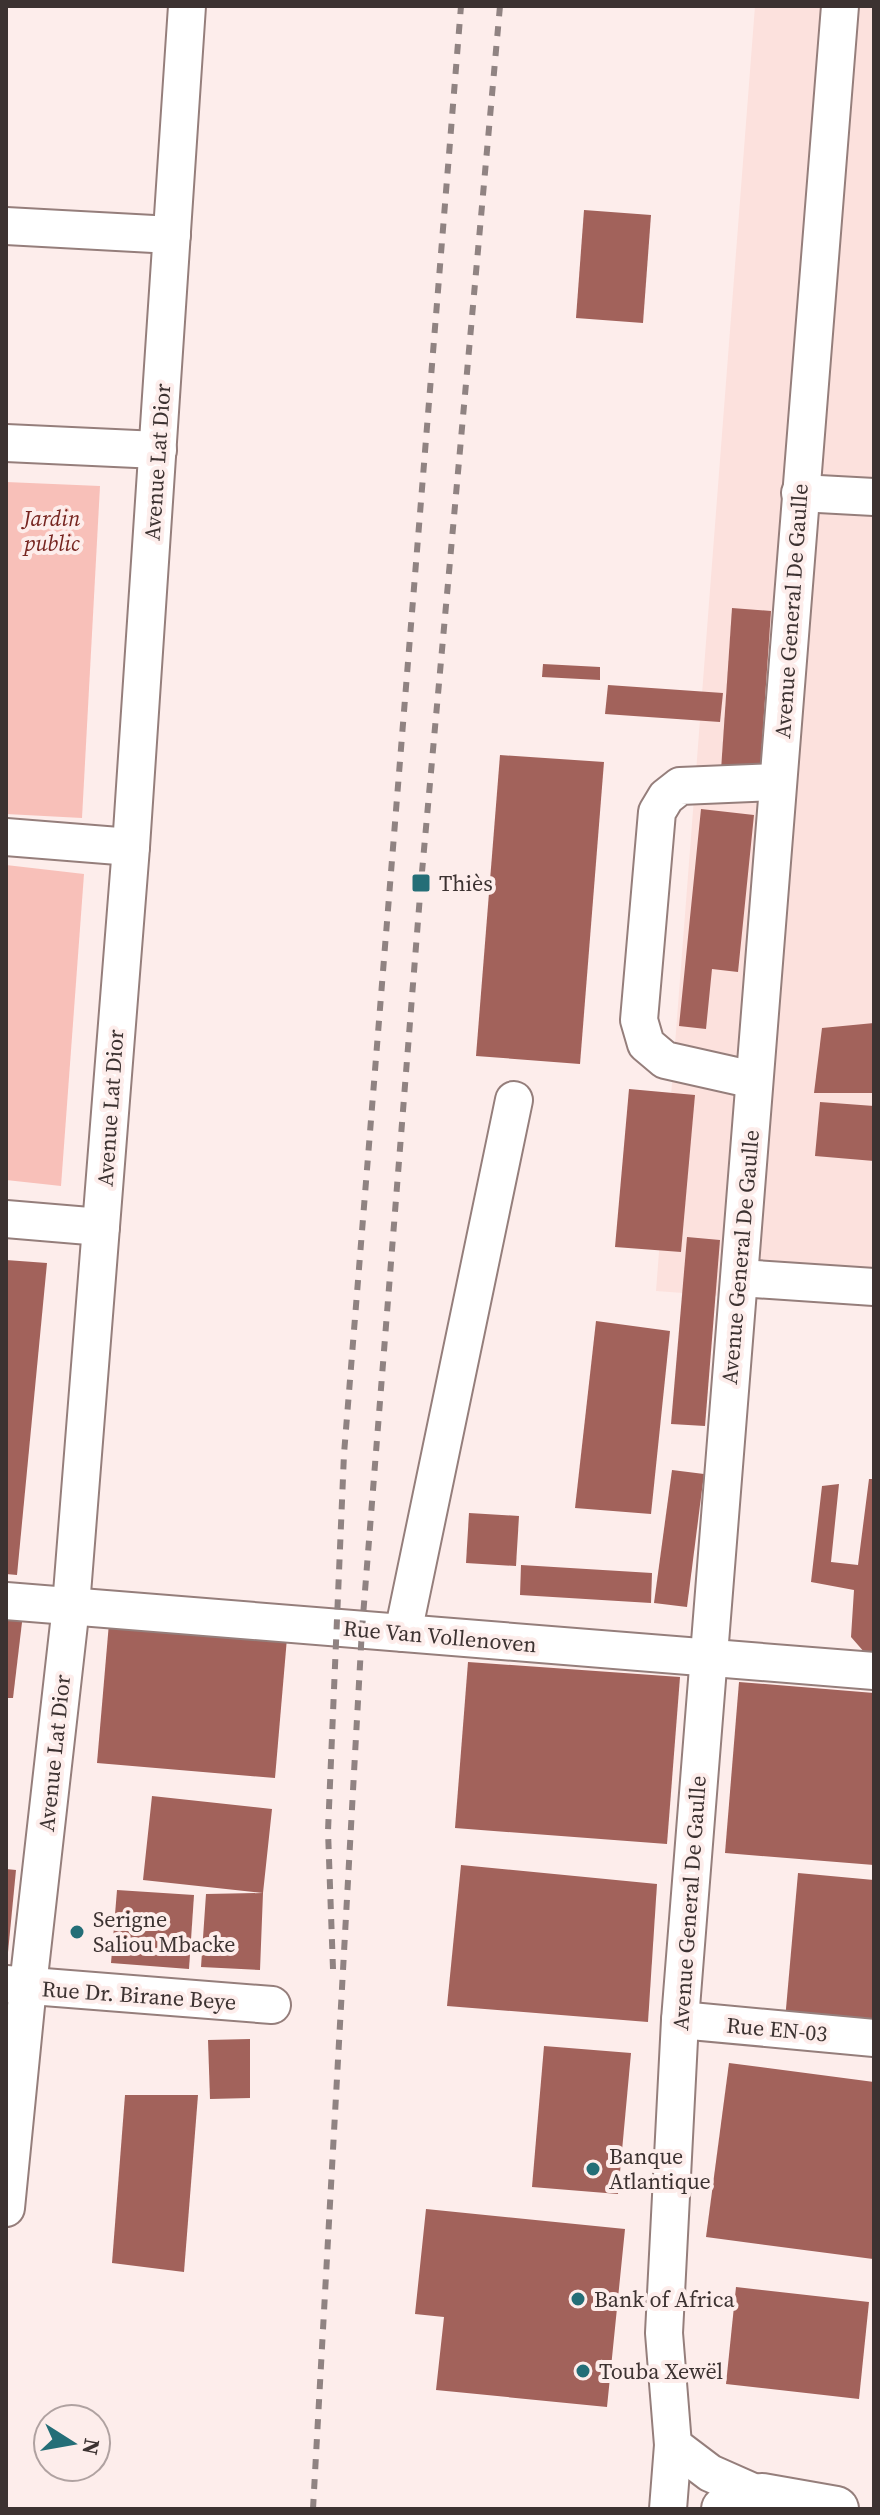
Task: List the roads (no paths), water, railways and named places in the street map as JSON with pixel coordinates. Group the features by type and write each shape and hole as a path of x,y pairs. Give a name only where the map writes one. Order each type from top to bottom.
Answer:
{"street":[{"name":"Avenue Lat Dior","path":"6,2208 17,1985 71,1606 131,847 187,6"},
{"name":"Avenue General De Gaulle","path":"668,2509 673,2445 664,2333 680,2020 840,6"},
{"path":"6,226 172,235"},
{"path":"6,443 158,450"},
{"path":"800,493 874,497"},
{"path":"754,1080 665,1060 646,1044 639,1020 657,812 666,797 680,786 778,782"},
{"path":"6,837 131,847"},
{"path":"403,1633 514,1100"},
{"path":"6,1219 101,1227"},
{"path":"740,1278 874,1287"},
{"name":"Rue Van Vollenoven","path":"6,1601 874,1671"},
{"name":"Rue Dr. Birane Beye","path":"17,1985 272,2005"},
{"name":"Rue EN-03","path":"680,2020 874,2038"},
{"path":"673,2445 710,2473 785,2505"}],"railway":[{"path":"333,1969 328,1831 344,1454 461,6"},
{"path":"313,2509 362,1629 421,883 500,6"}],"place":[{"name":"Thiès","path":"421,883"},
{"name":"Serigne Saliou Mbacke","path":"77,1932"},
{"name":"Banque Atlantique","path":"593,2169"},
{"name":"Bank of Africa","path":"578,2299"},
{"name":"Touba Xewël","path":"583,2371"}],"park label":[{"name":"Jardin public","path":"52,530"}]}
